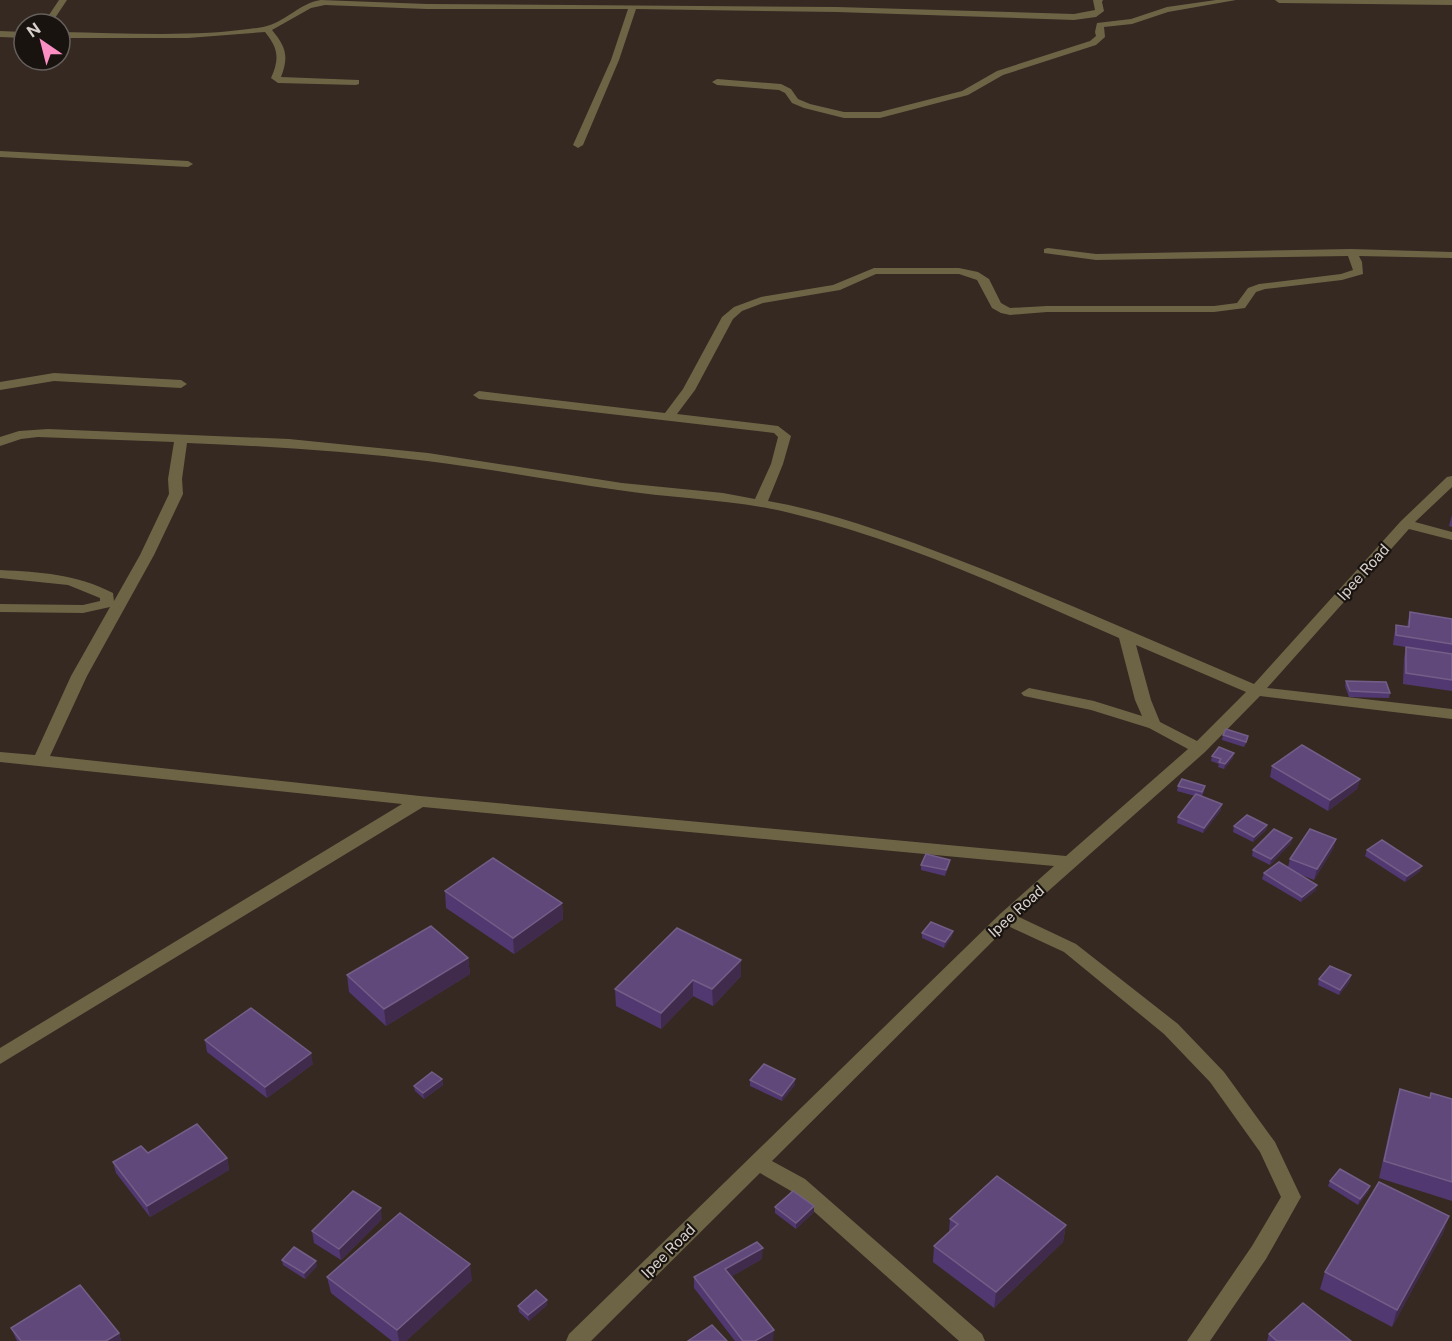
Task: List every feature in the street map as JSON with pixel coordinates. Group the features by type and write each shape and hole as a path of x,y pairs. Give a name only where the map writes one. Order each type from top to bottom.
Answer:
{"street":[{"path":"935,13 938,0"},
{"path":"72,35 196,34 267,29 283,23 303,7 322,2 438,6 786,5 1074,17 1093,15 1100,11 1096,1 1099,0"},
{"path":"717,82 781,87 788,91 795,102 807,106 843,115 880,115 965,93 1000,74 1093,43 1101,37 1100,25 1132,21 1167,10 1232,0"},
{"path":"1279,0 1452,2"},
{"path":"578,145 615,60 633,7"},
{"path":"267,29 281,46 284,59 276,78 281,81 356,82"},
{"path":"0,154 188,164"},
{"path":"1048,251 1096,257 1351,252 1452,255"},
{"path":"669,416 689,390 728,317 738,309 761,300 836,288 874,271 952,271 980,277 1000,309 1007,311 1214,309 1241,306 1252,290 1263,286 1342,277 1359,272 1357,262 1351,252"},
{"path":"0,386 54,377 181,384"},
{"path":"479,395 778,430 785,436 777,464 760,504"},
{"path":"0,442 24,433 41,432 289,443 428,458 610,485 723,497 792,509 886,537 986,574 1256,692 1452,714"},
{"path":"40,760 112,604 147,555 176,494 175,479 181,439"},
{"name":"Ipee Road","path":"577,1341 1006,918 1199,748 1256,692 1406,524 1452,480"},
{"path":"1406,524 1452,537"},
{"path":"0,574 68,580 95,588 108,596 112,604"},
{"path":"0,608 83,609 112,604"},
{"path":"1125,635 1143,700 1154,725"},
{"path":"1029,693 1094,706 1154,725 1199,748"},
{"path":"3,760 40,760 420,801 1071,862"},
{"path":"0,1057 420,801"},
{"path":"1006,918 1070,948 1171,1029 1217,1077 1268,1148 1282,1174 1291,1197 1286,1208 1253,1263 1198,1341"},
{"path":"758,1163 798,1185 974,1341"}],"building":[{"path":"1410,612 1452,619 1452,644 1396,635 1396,625 1409,627"},
{"path":"1406,647 1452,654 1452,680 1406,673"},
{"path":"1346,681 1386,682 1390,693 1350,691"},
{"path":"1226,729 1248,736 1246,742 1223,735"},
{"path":"1302,745 1360,779 1330,800 1272,766"},
{"path":"1219,747 1234,753 1225,764 1219,762 1221,759 1212,756"},
{"path":"1182,779 1205,786 1202,792 1178,786"},
{"path":"1196,794 1222,804 1204,828 1178,817"},
{"path":"1247,815 1267,825 1254,837 1234,826"},
{"path":"1274,829 1292,838 1271,859 1253,850"},
{"path":"1310,829 1336,839 1317,869 1290,859"},
{"path":"1382,840 1422,866 1407,876 1367,850"},
{"path":"926,854 950,860 946,870 921,865"},
{"path":"493,858 562,903 513,938 445,891"},
{"path":"1279,862 1317,885 1302,897 1264,873"},
{"path":"931,922 953,931 945,942 922,933"},
{"path":"431,926 468,958 384,1009 347,975"},
{"path":"677,928 741,960 712,989 693,980 661,1013 615,989"},
{"path":"1330,966 1351,975 1340,990 1319,979"},
{"path":"251,1008 311,1053 265,1087 205,1040"},
{"path":"764,1064 795,1079 782,1096 750,1080"},
{"path":"432,1072 442,1079 423,1093 414,1086"},
{"path":"1400,1089 1430,1098 1431,1093 1452,1099 1452,1182 1384,1161"},
{"path":"197,1124 227,1158 147,1206 113,1162 141,1146 148,1153"},
{"path":"1340,1169 1370,1186 1360,1199 1330,1181"},
{"path":"997,1176 1066,1225 996,1292 934,1246 958,1224 950,1219"},
{"path":"1379,1182 1449,1216 1397,1310 1325,1272"},
{"path":"353,1191 381,1208 339,1249 312,1231"},
{"path":"793,1191 814,1206 796,1223 775,1207"},
{"path":"400,1213 470,1264 397,1330 327,1277"},
{"path":"757,1242 763,1248 725,1269 774,1330 755,1341 743,1341 694,1277"},
{"path":"294,1247 316,1261 304,1273 282,1260"},
{"path":"80,1285 119,1333 106,1341 21,1341 11,1328"},
{"path":"536,1290 547,1300 528,1315 518,1306"},
{"path":"1303,1303 1351,1341 1277,1341 1269,1334"},
{"path":"712,1325 727,1341 688,1341"}]}
